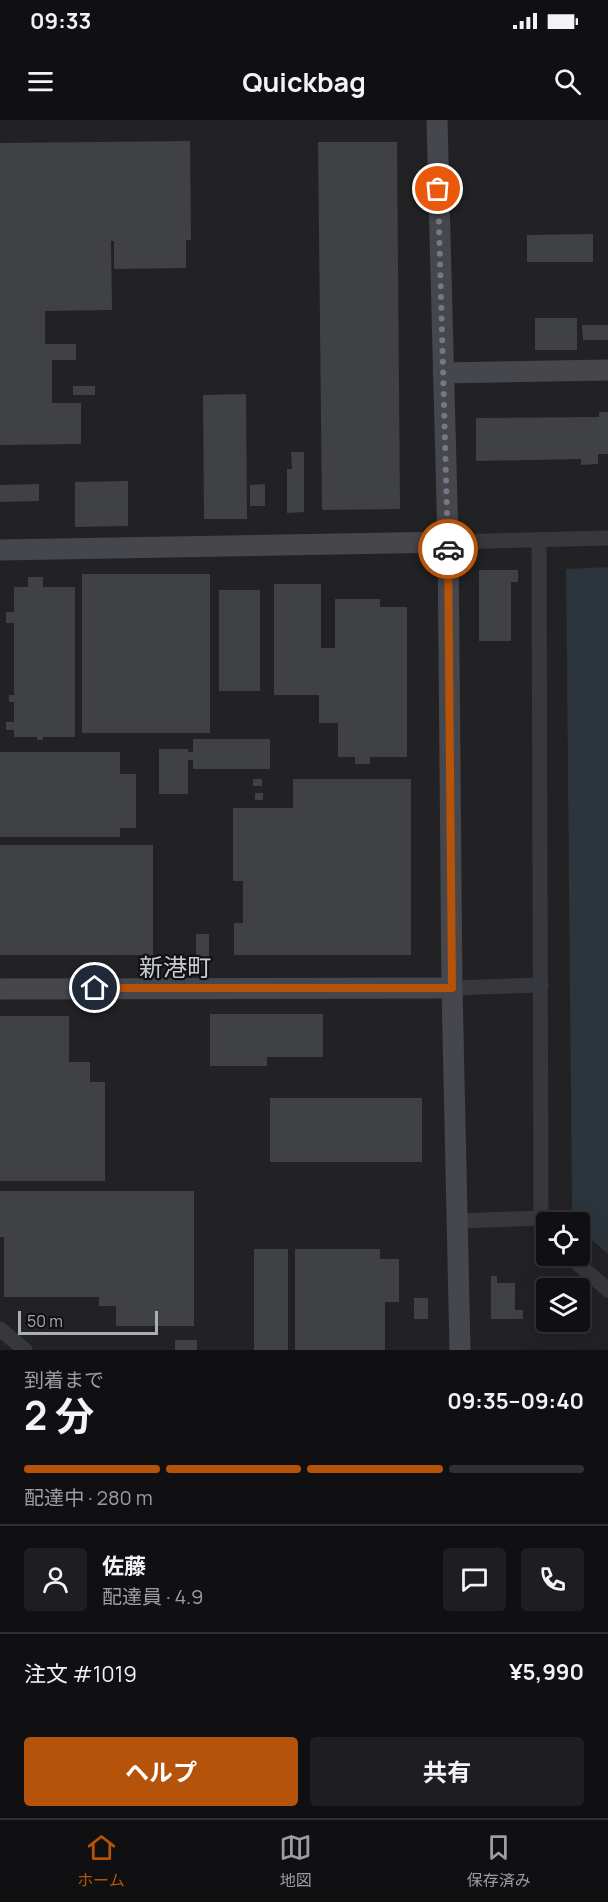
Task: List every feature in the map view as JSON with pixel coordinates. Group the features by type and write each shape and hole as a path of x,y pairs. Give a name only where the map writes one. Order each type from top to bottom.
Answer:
{"street":[{"path":"437,120 448,542 452,988 460,1350"},
{"path":"443,373 608,370"},
{"path":"0,550 608,538"},
{"path":"539,540 542,1212"},
{"path":"0,989 452,988 541,985"},
{"path":"458,1221 536,1218"},
{"path":"580,1266 608,1290"},
{"path":"0,1329 24,1350"}],"shaded area":[{"path":"0,120 608,120 608,567 566,570 572,1212 536,1212 536,1266 590,1266 590,1238 608,1254 608,1350 0,1350"},
{"path":"608,567 608,1254 590,1238 590,1212 572,1212 566,569"}],"building":[{"path":"190,141 191,240 186,240 186,268 114,269 114,241 111,241 112,310 45,311 45,344 76,344 76,360 52,360 52,403 81,403 81,444 0,445 0,143"},
{"path":"318,142 397,142 400,509 322,510"},
{"path":"593,234 593,262 527,262 527,235"},
{"path":"535,318 577,318 577,350 535,350"},
{"path":"582,325 608,325 608,340 583,340"},
{"path":"73,386 95,386 95,395 73,395"},
{"path":"246,394 247,519 204,519 203,395"},
{"path":"599,412 608,412 608,454 598,454 598,464 581,465 581,459 476,461 476,418 599,417"},
{"path":"291,452 304,452 304,512 287,513 287,469 292,469"},
{"path":"128,481 128,526 75,527 75,482"},
{"path":"39,484 39,501 0,502 0,485"},
{"path":"265,484 265,506 250,506 250,485"},
{"path":"479,570 518,570 518,582 511,582 511,641 479,641"},
{"path":"82,574 210,574 210,733 82,733"},
{"path":"28,577 43,577 43,587 75,587 75,737 43,737 43,740 37,740 37,737 14,737 14,730 6,730 6,722 14,722 14,702 9,702 9,695 14,695 14,623 6,623 6,612 14,612 14,587 28,587"},
{"path":"274,584 321,584 321,648 335,648 335,599 380,599 380,607 407,607 407,757 370,757 370,764 355,764 355,757 338,757 338,723 319,723 319,695 274,695"},
{"path":"219,590 260,590 260,691 219,691"},
{"path":"193,739 270,739 270,769 193,769 193,760 188,760 188,794 159,794 159,749 188,749 188,752 193,752"},
{"path":"0,752 120,752 120,774 136,774 136,828 120,828 120,837 0,837"},
{"path":"253,779 262,779 262,786 253,786"},
{"path":"293,779 411,779 411,955 234,955 234,923 243,923 243,881 233,881 233,808 293,808"},
{"path":"255,793 263,793 263,800 255,800"},
{"path":"0,845 153,845 153,955 0,955"},
{"path":"196,934 209,934 209,964 196,964"},
{"path":"210,1014 323,1014 323,1057 267,1057 267,1066 210,1066"},
{"path":"0,1016 69,1016 69,1062 90,1062 90,1082 105,1082 105,1181 0,1181"},
{"path":"270,1098 422,1098 422,1162 270,1162"},
{"path":"0,1191 194,1191 194,1326 116,1326 116,1306 99,1306 99,1297 4,1297 4,1237 0,1237"},
{"path":"254,1249 288,1249 288,1350 254,1350"},
{"path":"295,1249 380,1249 380,1259 399,1259 399,1302 385,1302 385,1350 295,1350"},
{"path":"491,1276 497,1276 497,1283 515,1283 515,1310 523,1310 523,1319 491,1319"},
{"path":"414,1298 428,1298 428,1319 414,1319"},
{"path":"175,1340 197,1340 197,1350 175,1350"}],"way so far":[{"path":"438,189 448,549"}],"district":[{"name":"新港町","path":"175,966"}],"route":[{"path":"95,988 452,988 448,549"}]}
